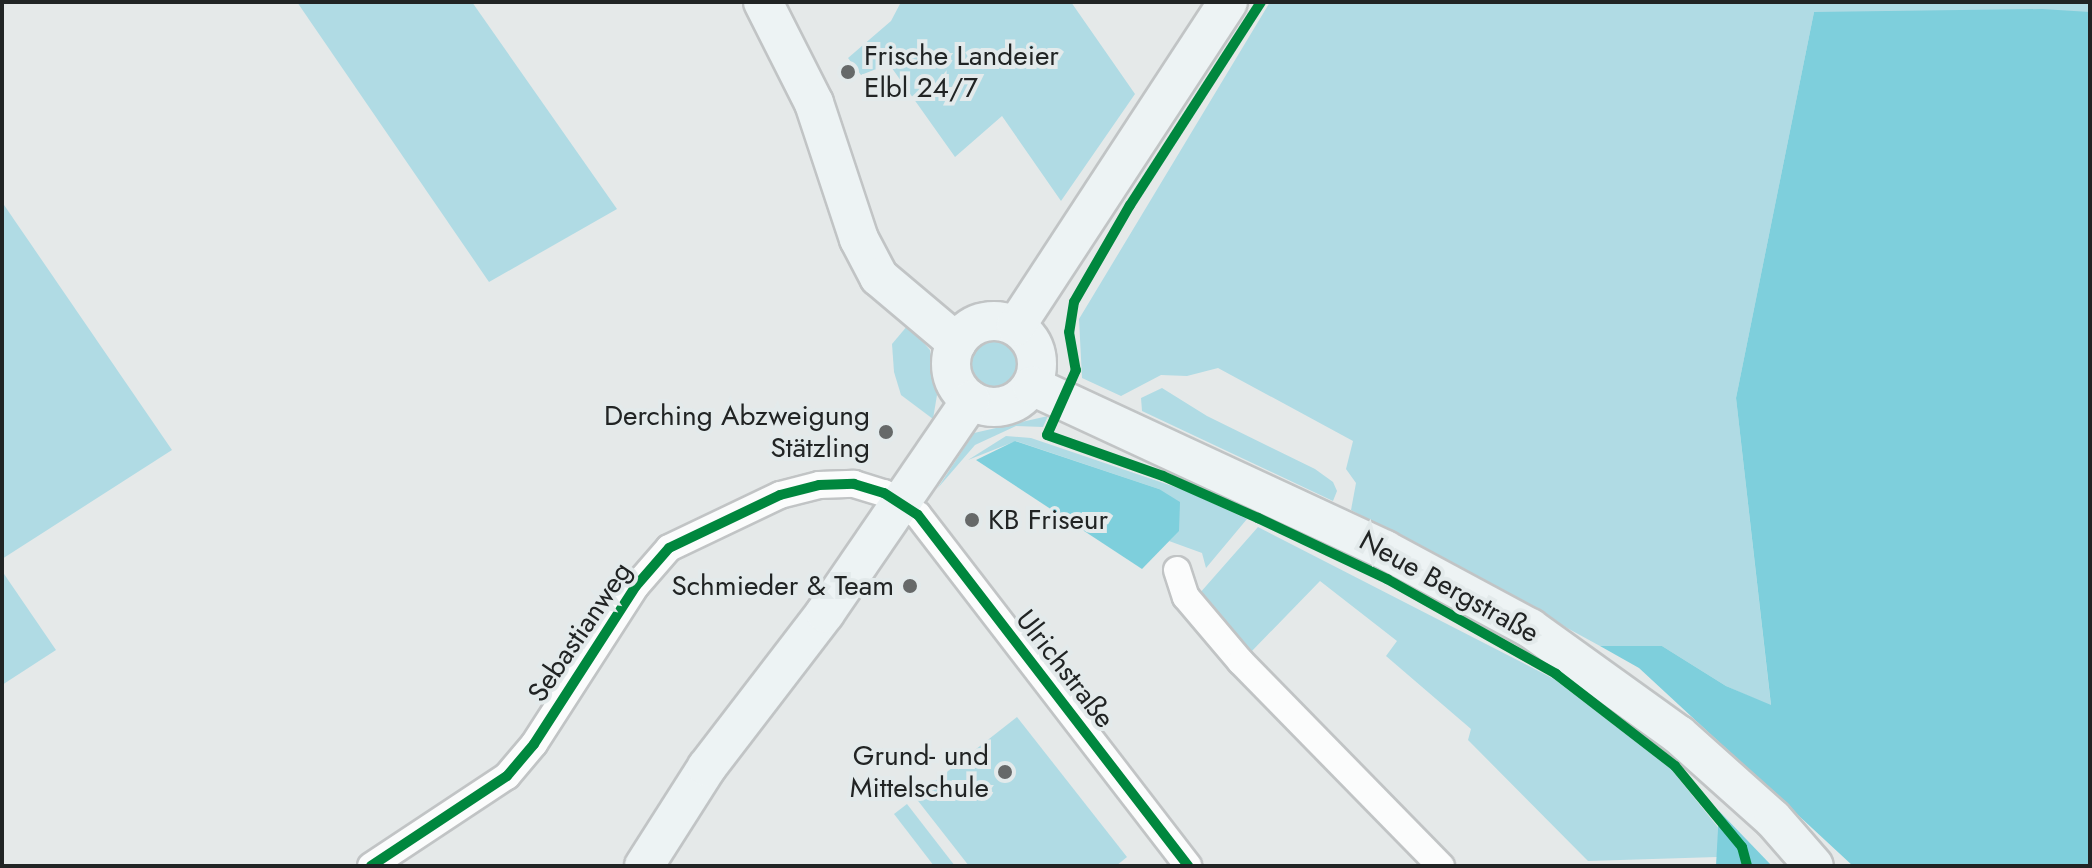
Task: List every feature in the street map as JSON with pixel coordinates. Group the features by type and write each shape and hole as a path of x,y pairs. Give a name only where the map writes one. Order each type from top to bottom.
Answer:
{"main road":[{"path":"763,2 814,103 859,239 879,277 957,343"},
{"path":"1016,326 1228,2"},
{"path":"983,322 1016,326 1036,353 1032,386 1005,406 971,400 952,374 957,343 983,322"},
{"name":"Neue Bergstraße","path":"1032,386 1385,550 1530,628 1679,735 1773,819 1814,866"},
{"path":"644,866 707,767 903,503 971,400"}],"street":[{"name":"Sebastianweg","path":"371,866 507,776 534,744 636,586 681,539 780,495 819,485 854,484 903,503"},
{"name":"Ulrichstraße","path":"903,503 1188,866"},
{"path":"1177,570 1186,597 1241,662 1441,866"}],"shaded area":[{"path":"297,2 472,2 617,209 489,282"},
{"path":"901,2 1071,2 1135,94 1061,201 1002,116 955,157 889,64 861,75 848,58 891,21"},
{"path":"1270,2 2090,2 2090,12 1814,12 1736,398 1771,706 1726,686 1662,646 1600,646 1351,510 1356,483 1346,469 1353,441 1218,368 1187,376 1161,375 1121,396 1082,378 1079,319"},
{"path":"2042,9 2090,12 2090,866 1853,866 1639,668 1600,646 1662,646 1726,686 1771,705 1736,398 1814,12"},
{"path":"2,202 172,450 2,559"},
{"path":"908,325 930,350 937,395 933,419 901,395 894,372 892,344"},
{"path":"994,332 1017,341 1026,364 1017,387 994,396 971,387 962,364 971,341"},
{"path":"1162,388 1207,416 1315,469 1333,482 1337,491 1333,501 1142,411 1141,398"},
{"path":"1048,416 1043,427 1016,426 975,445 937,489 974,433"},
{"path":"1006,436 1031,438 1184,490 1247,519 1206,568 1202,553 1169,541 1179,530 1159,489 1016,441 968,460"},
{"path":"1015,441 1159,489 1180,502 1179,531 1142,569 976,460"},
{"path":"1258,527 1554,679 1671,769 1721,831 1717,857 1588,861 1468,740 1471,729 1386,656 1397,641 1320,581 1250,653 1199,594"},
{"path":"2,571 56,650 2,685"},
{"name":"Grund- und Mittelschule","path":"1017,717 1127,857 1116,866 969,866 915,797"},
{"path":"907,804 955,866 934,866 894,814"},
{"path":"1719,811 1772,866 1716,866"}],"cycle path":[{"path":"1261,2 1130,205 1074,302 1069,332 1076,370 1047,435 1163,476 1258,518 1387,579 1556,674 1675,766 1742,847 1747,866"},
{"path":"371,866 507,776 534,744 636,586 669,548 780,495 819,485 854,484 884,493 918,515 1188,866"}],"place":[{"name":"Frische Landeier Elbl 24/7","path":"848,72"},
{"name":"Derching Abzweigung Stätzling","path":"886,432"},
{"name":"KB Friseur","path":"972,520"},
{"name":"Schmieder & Team","path":"910,586"},
{"name":"Grund- und Mittelschule","path":"1005,772"}]}
